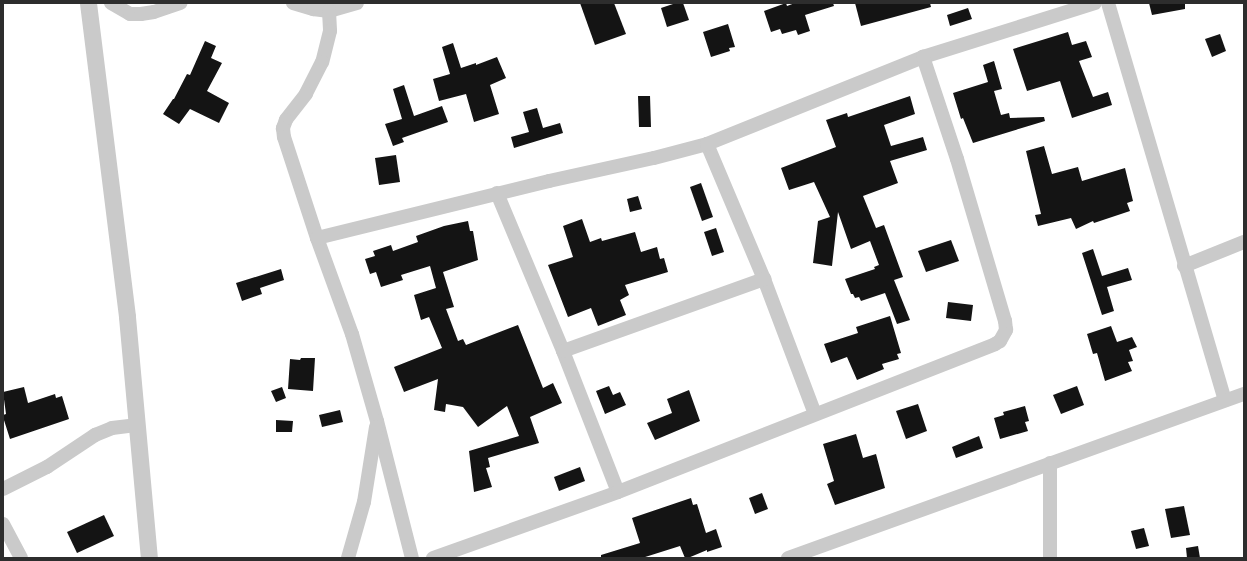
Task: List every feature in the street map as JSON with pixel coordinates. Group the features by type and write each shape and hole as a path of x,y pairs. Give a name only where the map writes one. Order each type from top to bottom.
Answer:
{"street":[{"path":"88,3 127,316 150,558"},
{"path":"111,3 130,14 154,12 180,3"},
{"path":"293,3 313,9 329,11 357,3"},
{"path":"317,238 497,193 707,144 923,57 1095,3"},
{"path":"1108,3 1184,266 1225,400"},
{"path":"329,11 330,31 322,62 306,94 286,120 284,136 317,238 352,334 377,421 412,558"},
{"path":"433,558 618,492 1000,341 1006,330 1005,321 957,159 923,57"},
{"path":"707,144 764,279 815,414"},
{"path":"497,193 563,351 618,492"},
{"path":"1184,266 1244,242"},
{"path":"563,351 764,279"},
{"path":"788,558 1244,394"},
{"path":"348,558 364,502 377,421"},
{"path":"3,489 47,468 95,435 112,428 138,425"},
{"path":"1050,463 1050,558"},
{"path":"3,524 21,558"}],"building":[{"path":"580,3 614,3 626,34 595,45"},
{"path":"676,3 683,3 689,20 667,27 661,8"},
{"path":"786,3 787,6 795,3 833,3 834,6 805,15 810,31 798,35 796,30 782,34 780,29 771,32 764,11"},
{"path":"855,3 930,3 931,7 861,26"},
{"path":"1149,3 1185,3 1185,9 1152,15"},
{"path":"968,8 972,19 950,26 947,15"},
{"path":"728,24 735,47 729,48 730,51 711,57 703,32"},
{"path":"1068,32 1072,45 1086,41 1092,57 1079,61 1093,97 1108,92 1112,105 1072,118 1060,81 1027,91 1013,49"},
{"path":"1220,34 1226,51 1212,57 1205,39"},
{"path":"205,41 216,46 211,58 222,63 207,91 229,103 219,123 190,109 179,124 163,114 174,99 187,74 190,75"},
{"path":"453,43 461,68 476,63 476,65 497,57 506,78 490,85 499,114 474,122 466,94 439,101 433,79 450,74 442,47"},
{"path":"994,61 1002,89 994,91 1001,115 1009,113 1010,118 1044,117 1045,121 973,143 963,118 961,119 953,93 988,82 983,65"},
{"path":"404,85 414,116 442,106 448,122 402,138 404,142 393,146 385,124 402,119 393,89"},
{"path":"638,96 650,96 651,127 639,127"},
{"path":"910,96 915,114 884,125 891,146 923,137 927,150 890,161 898,183 863,196 876,228 884,225 903,277 894,280 910,320 897,324 885,293 861,301 859,297 855,298 853,294 851,294 845,279 875,269 874,267 879,265 870,241 851,249 838,212 832,266 813,263 818,221 830,217 814,182 789,190 781,168 836,147 826,120 847,113 848,117"},
{"path":"537,108 543,128 560,123 563,133 514,148 511,137 529,132 523,112"},
{"path":"1044,146 1052,174 1078,167 1082,181 1125,168 1133,201 1127,203 1130,211 1094,223 1093,221 1076,229 1071,218 1038,226 1035,215 1041,214 1026,151"},
{"path":"396,155 400,182 379,185 375,158"},
{"path":"701,183 713,217 702,221 690,187"},
{"path":"638,196 642,209 630,212 627,199"},
{"path":"582,219 590,242 601,238 602,241 635,232 641,252 657,247 660,259 664,258 668,272 625,285 629,295 620,300 626,315 598,326 591,308 568,317 548,265 573,257 563,226"},
{"path":"468,221 470,231 473,231 478,260 443,272 454,307 446,309 458,341 463,339 466,345 518,325 543,388 553,383 562,403 530,417 539,443 488,458 490,467 486,468 492,487 474,492 469,451 519,436 507,406 478,427 463,407 446,404 445,412 434,410 438,379 404,392 394,367 442,348 429,317 421,320 414,295 436,288 430,266 401,275 403,280 381,287 376,272 370,274 365,259 375,256 373,251 391,245 393,251 418,242 416,236 444,226"},
{"path":"716,228 724,252 712,256 704,232"},
{"path":"951,240 959,261 926,272 918,251"},
{"path":"1093,249 1102,276 1128,268 1132,280 1107,287 1114,311 1102,315 1082,253"},
{"path":"281,269 284,280 260,288 262,294 242,301 236,283"},
{"path":"948,302 973,305 971,321 946,318"},
{"path":"890,316 901,353 897,354 899,359 882,364 884,369 857,380 847,357 831,363 824,344 858,333 856,327"},
{"path":"1111,326 1117,342 1132,337 1137,347 1129,350 1133,361 1128,362 1132,371 1105,381 1097,353 1093,354 1087,334"},
{"path":"301,358 315,358 313,391 288,389 290,359 300,360"},
{"path":"609,386 613,395 620,392 626,405 605,414 596,391"},
{"path":"1077,386 1084,405 1061,414 1053,395"},
{"path":"24,387 28,403 55,394 56,398 62,396 69,419 10,439 3,417 3,415 6,414 3,392"},
{"path":"282,387 286,398 276,402 271,391"},
{"path":"689,390 700,421 655,440 647,423 672,413 667,399"},
{"path":"918,404 927,431 906,439 896,411"},
{"path":"1025,406 1029,421 1025,422 1028,431 1000,439 994,418 1004,415 1003,412"},
{"path":"340,410 343,422 322,427 319,415"},
{"path":"276,420 293,421 292,432 276,432"},
{"path":"856,434 863,458 876,454 885,488 835,505 827,484 834,481 823,444"},
{"path":"979,436 983,448 956,458 952,447"},
{"path":"580,467 585,481 559,491 554,477"},
{"path":"762,493 768,509 755,514 749,498"},
{"path":"691,498 693,505 697,504 706,533 716,529 722,547 707,552 707,550 688,558 685,558 680,546 642,558 601,558 601,555 640,543 632,518"},
{"path":"1184,506 1190,535 1171,538 1165,509"},
{"path":"104,515 114,536 77,553 67,532"},
{"path":"1144,528 1149,546 1136,549 1131,531"},
{"path":"1198,546 1200,558 1187,558 1186,548"}]}
